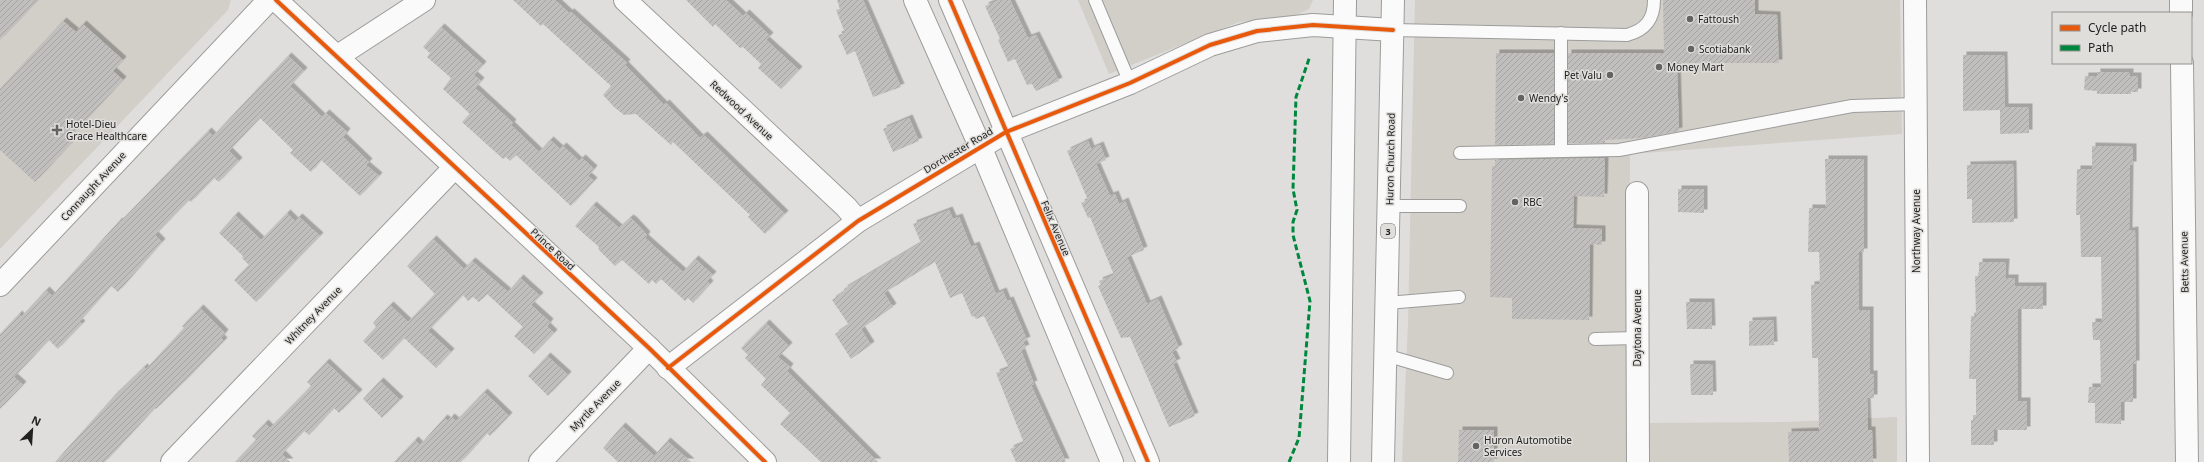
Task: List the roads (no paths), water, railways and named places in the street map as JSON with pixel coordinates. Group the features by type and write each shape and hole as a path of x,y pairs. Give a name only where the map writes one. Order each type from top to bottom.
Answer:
{"main road":[{"name":"Connaught Avenue","path":"0,285 269,0"},
{"name":"Prince Road","path":"276,0 338,56 454,168 649,348 765,462"},
{"path":"338,56 424,0"},
{"name":"Redwood Avenue","path":"625,0 846,207 858,221"},
{"path":"915,0 980,146 1112,462"},
{"name":"Felix Avenue","path":"950,0 1148,462"},
{"path":"1339,462 1345,0"},
{"name":"Huron Church Road","path":"1383,462 1393,0"},
{"name":"Northway Avenue","path":"1915,0 1918,462"},
{"path":"2181,0 2181,12"},
{"name":"Dorchester Road","path":"668,368 858,221 980,146 1006,132 1130,83 1210,45 1257,31 1313,25 1393,30"},
{"name":"Betts Avenue","path":"2182,64 2187,462"},
{"name":"Whitney Avenue","path":"172,462 454,168"},
{"name":"Daytona Avenue","path":"1637,193 1638,462"},
{"name":"Myrtle Avenue","path":"540,462 649,348"}],"lane":[{"path":"1094,0 1130,83"},
{"path":"1393,30 1628,35 1640,32 1650,20 1654,0"},
{"path":"1561,33 1561,151"},
{"path":"1460,153 1619,150 1852,106 1916,104"},
{"path":"1389,206 1460,206"},
{"path":"1386,303 1459,297"},
{"path":"1595,340 1637,338"},
{"path":"1385,355 1447,373"}],"place":[{"name":"Fattoush","path":"1690,19"},
{"name":"Scotiabank","path":"1691,49"},
{"name":"Money Mart","path":"1659,67"},
{"name":"Pet Valu","path":"1610,75"},
{"name":"Wendy's","path":"1521,98"},
{"name":"Hotel-Dieu Grace Healthcare","path":"57,130"},
{"name":"RBC","path":"1515,202"},
{"name":"Huron Automotibe Services","path":"1476,446"}]}
